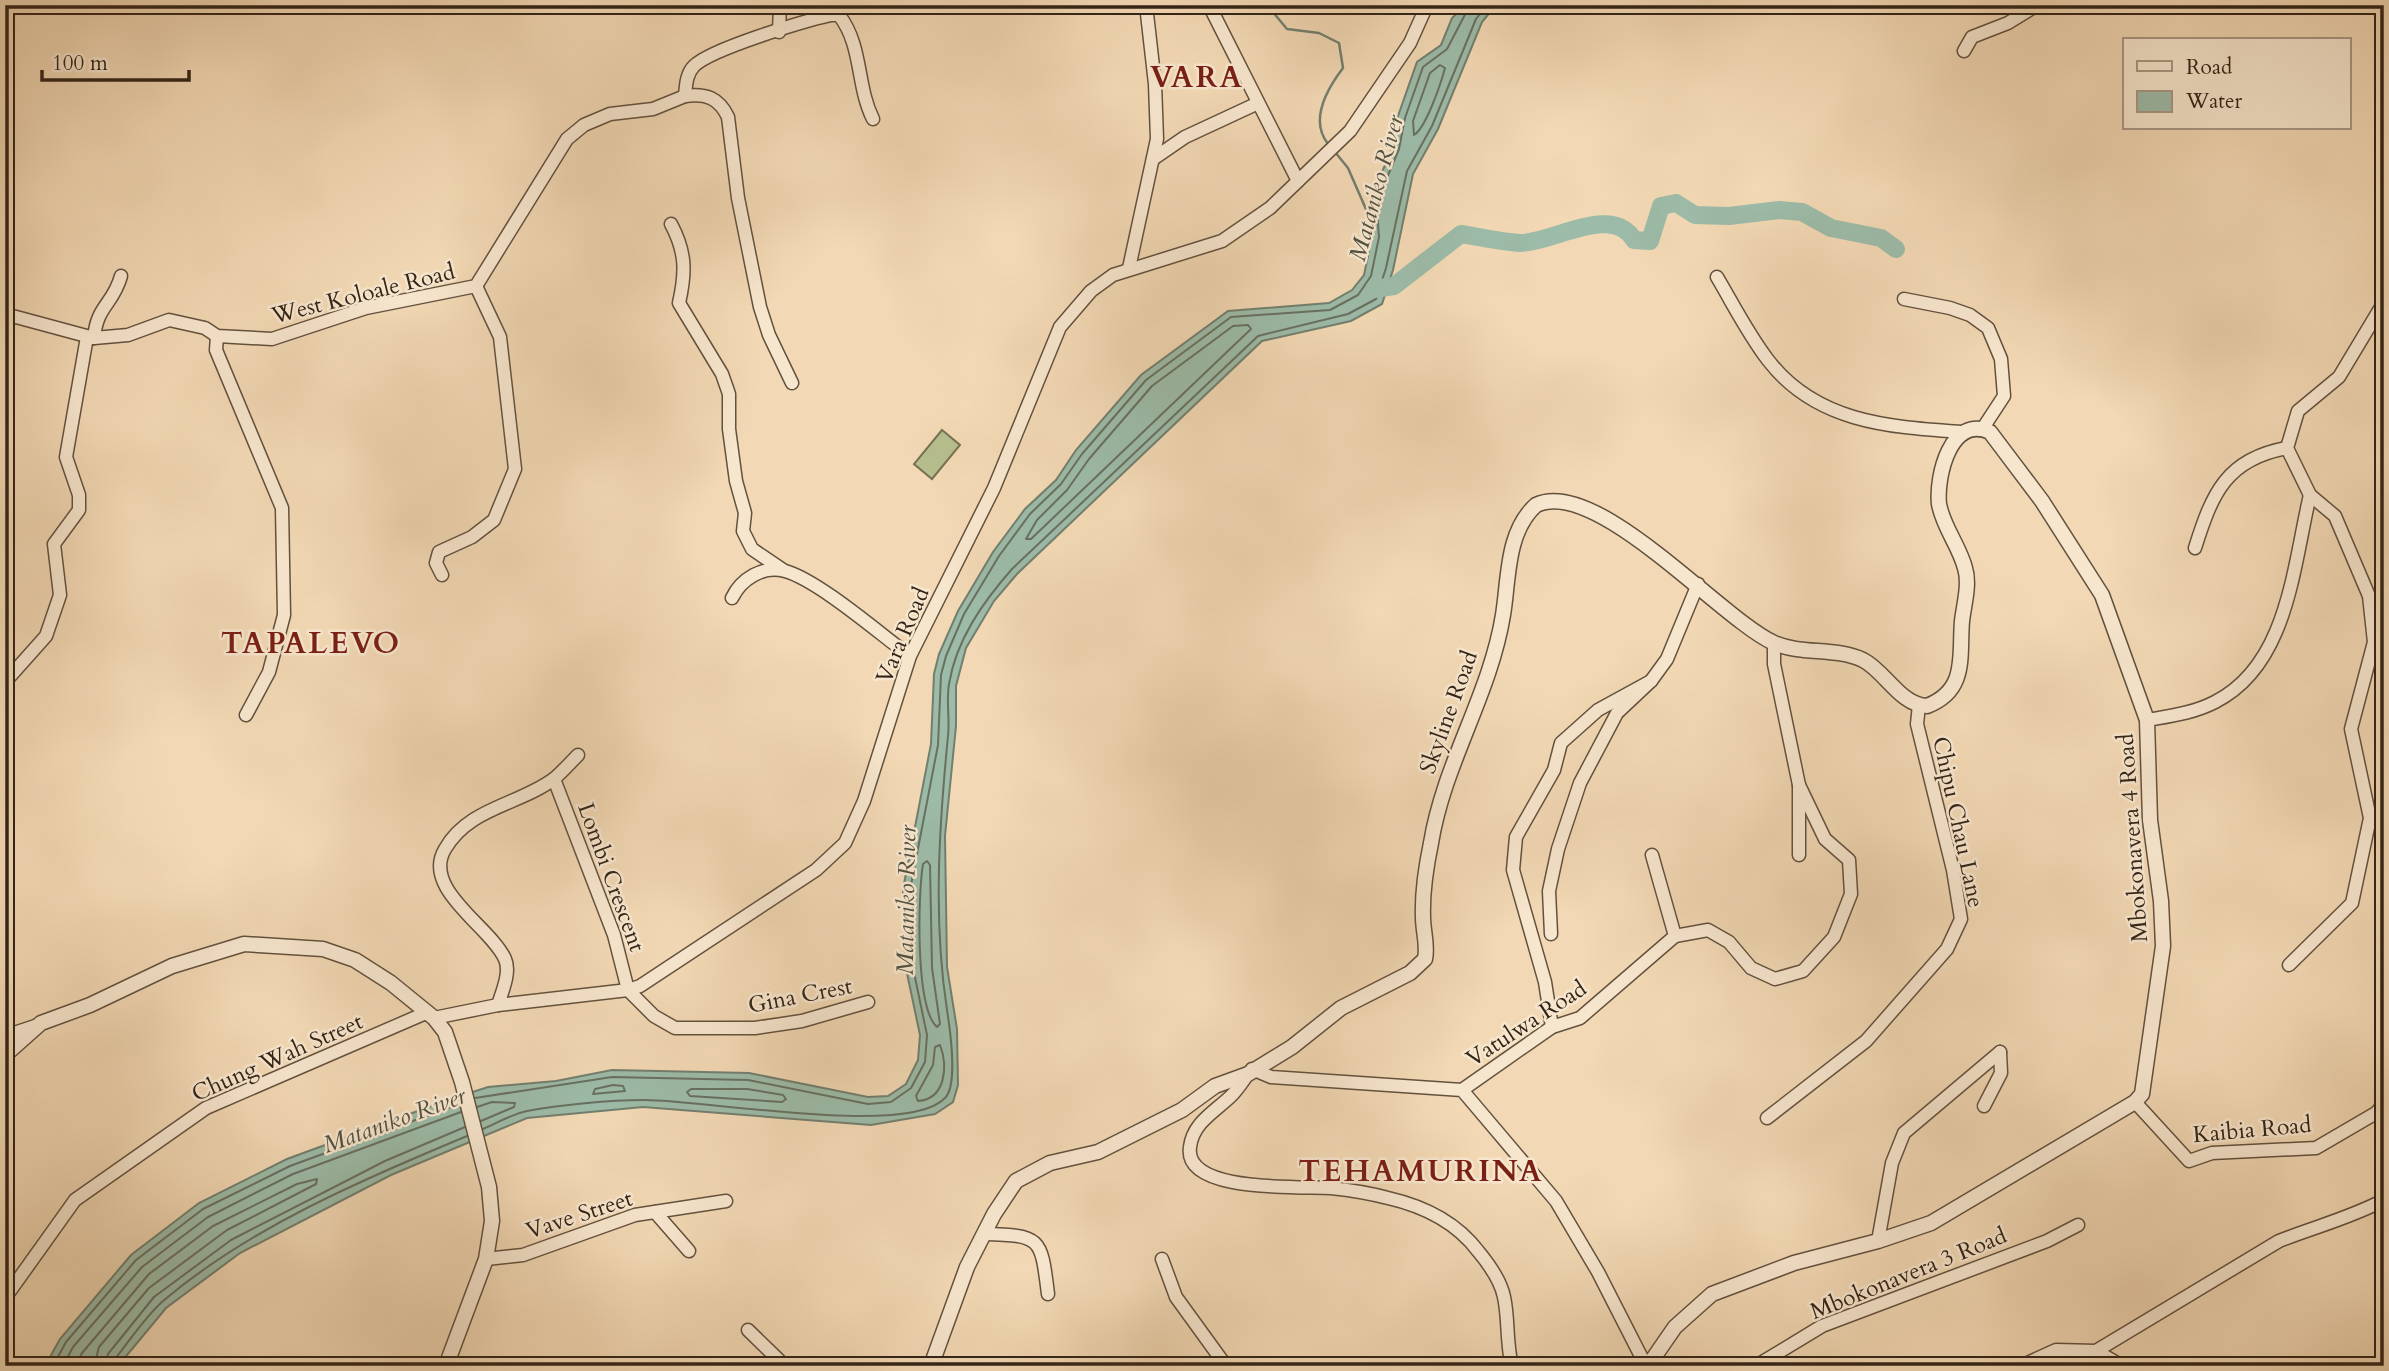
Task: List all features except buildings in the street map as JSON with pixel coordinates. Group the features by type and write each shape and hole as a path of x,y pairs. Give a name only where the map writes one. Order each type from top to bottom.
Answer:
{"street":[{"path":"779,32 780,5"},
{"path":"1129,268 1157,139 1155,84 1146,5"},
{"path":"1209,5 1256,104 1298,181"},
{"name":"Vara Road","path":"431,1015 628,990 640,986 805,877 845,843 864,801 910,656 994,488 1060,327 1091,291 1129,268 1222,241 1243,230 1350,131 1410,43 1427,5"},
{"path":"1964,51 1972,37 2008,23 2037,5"},
{"path":"792,383 769,335 760,307 737,198 728,117 723,106 712,97 698,94 685,96 689,72 696,64 716,52 817,18 839,15 853,39 861,85 873,119"},
{"name":"West Koloale Road","path":"5,314 90,338 128,335 169,320 205,328 217,336 272,339 366,308 477,286 567,139 584,125 610,114 653,110 685,96"},
{"path":"1153,159 1185,137 1256,104"},
{"path":"671,224 683,247 685,275 679,303 722,374 729,394 729,429 736,481 745,513 743,531 752,549 783,570 804,578 910,656"},
{"path":"5,682 46,636 60,595 54,544 79,510 79,495 66,457 90,338 100,310 116,292 121,275"},
{"path":"1717,277 1768,359 1799,388 1843,415 1866,423 1962,432 1983,428 2004,396 2001,359 1988,328 1970,315 1950,308 1904,299"},
{"path":"442,575 436,563 439,552 472,537 494,520 515,469 500,337 477,286"},
{"path":"2289,965 2352,904 2370,818 2351,729 2374,642 2369,596 2335,516 2310,495 2287,448 2298,411 2339,377 2384,302"},
{"path":"217,336 216,350 282,508 284,615 269,672 246,715"},
{"name":"Mbokonavera 4 Road","path":"1983,428 1990,432 2042,500 2096,585 2127,659 2147,720 2150,820 2161,901 2163,946 2144,1083 2142,1094 2135,1102"},
{"path":"1919,705 1934,703 1955,686 1962,660 1965,568 1942,517 1938,486 1943,463 1962,432"},
{"path":"2195,548 2207,510 2222,482 2261,453 2287,448"},
{"path":"2147,720 2179,715 2214,703 2250,675 2280,623 2310,495"},
{"name":"Skyline Road","path":"931,1366 967,1268 984,1234 1007,1192 1028,1172 1050,1163 1098,1152 1182,1110 1216,1086 1250,1071 1292,1046 1341,1008 1419,967 1425,959 1424,883 1438,810 1449,771 1489,676 1503,615 1510,557 1523,522 1532,509 1543,502 1559,501 1591,512 1654,549 1744,624 1774,643 1863,660 1919,705"},
{"path":"732,598 739,585 752,576 783,570"},
{"path":"1551,934 1549,891 1558,849 1580,783 1617,713 1651,681 1667,659 1698,584"},
{"path":"1651,855 1675,936 1708,930 1729,942 1751,968 1775,979 1804,971 1834,937 1851,894 1849,860 1825,839 1800,785 1774,664 1774,643"},
{"path":"1552,1027 1545,982 1513,870 1516,837 1554,770 1561,743 1598,710 1651,681"},
{"name":"Chipu Chau Lane","path":"1766,1118 1866,1041 1947,949 1961,919 1953,870 1917,724 1919,705"},
{"path":"498,1005 505,984 505,957 442,883 441,858 445,848 476,816 554,779 578,755"},
{"name":"Lombi Crescent","path":"554,779 614,935 628,990"},
{"path":"1799,855 1800,785"},
{"name":"Vatulwa Road","path":"1462,1090 1552,1027 1580,1018 1675,936"},
{"path":"5,1037 90,1005 172,966 244,944 298,945 348,957 376,971 431,1015 445,1032 486,1169 492,1213 486,1259 446,1366"},
{"name":"Gina Crest","path":"628,990 654,1016 675,1027 755,1028 802,1021 868,1002"},
{"name":"Chung Wah Street","path":"5,1298 75,1200 206,1108 431,1015"},
{"path":"5,1055 41,1023"},
{"path":"1878,1241 1892,1163 1904,1133 2000,1052 2001,1073 1984,1106"},
{"path":"1513,1366 1500,1288 1477,1250 1438,1215 1413,1205 1366,1193 1239,1184 1219,1180 1198,1168 1189,1154 1200,1123 1233,1094 1250,1071 1271,1077 1462,1090 1556,1201 1598,1272 1647,1366 1675,1326 1712,1294 1794,1263 1878,1241 1931,1223 2135,1102"},
{"name":"Kaibia Road","path":"2135,1102 2189,1160 2211,1153 2316,1148 2376,1113 2384,1104"},
{"path":"2096,1351 2278,1241 2350,1218 2384,1200"},
{"name":"Vave Street","path":"486,1259 523,1255 609,1222 726,1201"},
{"path":"655,1212 689,1251"},
{"name":"Mbokonavera 3 Road","path":"1756,1366 1822,1326 2047,1241 2078,1225"},
{"path":"984,1234 1018,1234 1035,1242 1042,1253 1048,1294"},
{"path":"1162,1259 1177,1297 1226,1366"},
{"path":"748,1330 785,1366"},
{"path":"2021,1366 2056,1350 2096,1351 2122,1366"}],"shaded area":[{"path":"942,430 960,445 932,479 914,464"}],"water":[{"name":"Mataniko River","path":"1466,5 1496,5 1482,22 1438,129 1413,174 1393,270 1382,304 1351,321 1262,341 1017,574 994,601 966,648 956,686 956,726 945,836 947,967 957,1029 958,1085 953,1102 935,1114 871,1125 643,1107 527,1118 391,1175 240,1253 166,1308 118,1366 45,1366 60,1339 131,1255 199,1203 287,1159 445,1101 488,1087 556,1081 612,1070 749,1073 868,1097 888,1096 906,1084 918,1060 920,1035 905,964 903,889 931,744 934,674 939,654 958,611 993,552 1025,509 1056,480 1076,450 1141,375 1228,311 1329,303 1352,290 1364,275 1372,236 1370,210 1374,190 1393,147 1398,116 1417,62 1441,45 1452,18"}],"waterway":[{"path":"1267,5 1287,29 1319,33 1339,43 1343,68 1326,95 1320,115 1320,125 1328,144"},
{"name":"Mataniko River","path":"1335,152 1348,168 1372,223"},
{"path":"1374,289 1394,286 1461,234 1520,243 1581,228 1612,225 1624,230 1634,240 1650,241 1661,206 1676,203 1695,215 1729,216 1779,210 1802,212 1831,228 1881,238 1896,249"}],"district":[{"name":"VARA","path":"1197,77"},
{"name":"TAPALEVO","path":"311,643"},
{"name":"TEHAMURINA","path":"1421,1171"}]}
